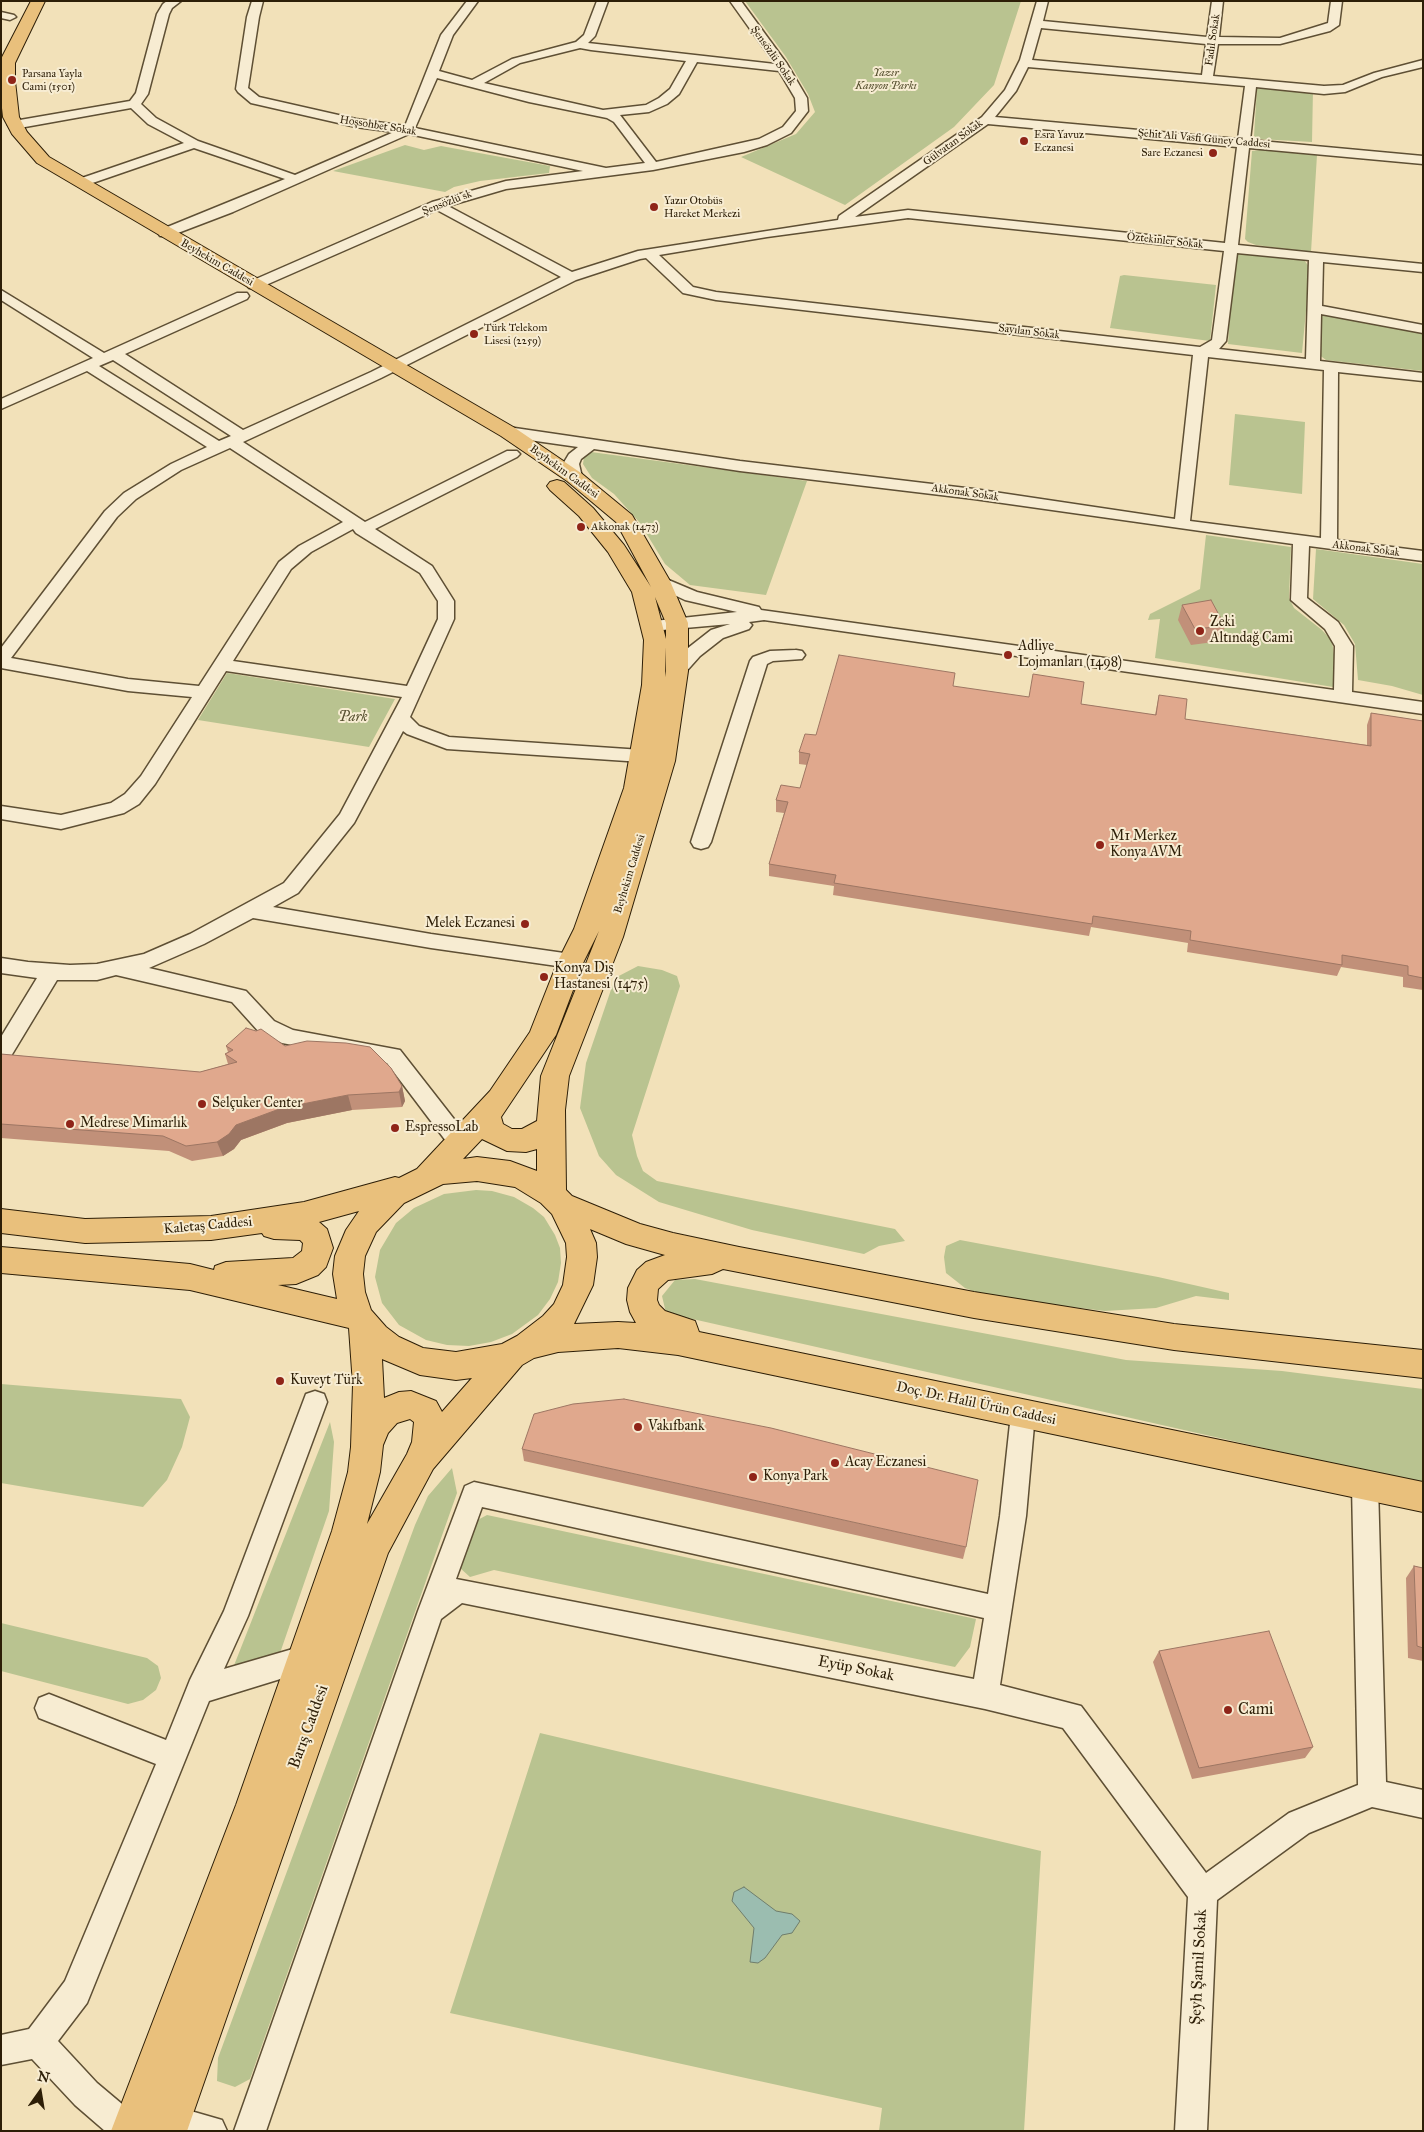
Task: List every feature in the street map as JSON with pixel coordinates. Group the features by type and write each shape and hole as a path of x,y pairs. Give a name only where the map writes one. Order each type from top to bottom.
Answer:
{"main road":[{"path":"1,34 6,16 19,1"},
{"name":"Beyhekim Caddesi","path":"38,1 7,62 8,99 14,124 20,134 43,160 165,233 248,290 376,369 574,477 625,519 659,581 677,623 677,671 660,770 610,937 552,1090 550,1127 557,1200"},
{"name":"Beyhekim Caddesi","path":"4,141 24,162 53,184 248,290 258,306"},
{"name":"Beyhekim Caddesi","path":"361,1321 350,1292 348,1274 350,1256 356,1239 378,1208 419,1181 460,1143 487,1114 542,1035 571,961 587,929 636,788 642,756 653,684 655,640 643,592 617,549 586,512 510,443"},
{"path":"487,1114 487,1122 493,1132 507,1140 526,1141 550,1127"},
{"name":"Kaletaş Caddesi","path":"1,1221 85,1231 151,1231 211,1228 304,1214 460,1170 494,1170 525,1179 557,1200"},
{"path":"557,1200 636,1235 739,1260 974,1305 1120,1330 1236,1345 1423,1364"},
{"path":"519,1350 542,1336 564,1313 578,1285 582,1264 581,1243 570,1217 557,1200"},
{"path":"1,1260 190,1277 296,1271 307,1266 315,1258 318,1248 317,1238 310,1231 300,1228 211,1228"},
{"path":"739,1260 689,1263 657,1271 648,1279 643,1288 642,1300 645,1312 655,1321 713,1338 755,1357"},
{"path":"190,1277 361,1321"},
{"name":"Doç. Dr. Halil Ürün Caddesi","path":"361,1321 388,1347 403,1355 438,1365 475,1365 519,1350 591,1336 638,1336 678,1341 1423,1497"},
{"name":"Barış Caddesi","path":"130,2131 254,1805 303,1659 349,1531 364,1472 367,1447 370,1385 361,1321"},
{"name":"Barış Caddesi","path":"168,2126 372,1550 396,1503 422,1459 519,1350"},
{"path":"367,1447 376,1424 386,1413 399,1406 411,1405 425,1411 430,1421 428,1442 422,1459"}],"street":[{"path":"14,124 134,104 142,94 163,14 167,6 176,1"},
{"name":"Hoşsohbet Sokak","path":"258,1 253,17 242,89 255,100 356,123 408,130 605,172"},
{"path":"165,233 228,210 408,130 415,119 447,35 473,1"},
{"path":"475,83 516,61 580,44 589,36 603,1"},
{"name":"Şensözlü Sokak","path":"735,1 783,68 801,98 802,112 794,124 780,135"},
{"name":"Gülvatan Sokak","path":"835,224 851,217 986,120 1010,91 1024,64 1042,1"},
{"name":"Fadıl Sokak","path":"1208,79 1218,1"},
{"path":"1036,24 1212,41 1227,39 1289,40 1326,29 1333,25 1337,1"},
{"path":"580,44 591,47 783,68"},
{"path":"604,113 649,108 663,101 676,91 693,59"},
{"path":"1024,64 1324,90 1345,88 1378,75 1421,65"},
{"path":"432,73 529,98 604,113 618,118 653,166"},
{"path":"1182,524 1201,352 1215,346 1218,341 1245,142 1251,83"},
{"path":"134,104 152,121 194,144 296,179"},
{"name":"Şehit Ali Vasfi Güney Caddesi","path":"986,120 1245,142 1423,160"},
{"name":"Şensözlü sk","path":"1,405 89,366 248,290 438,205 506,185 653,166 744,148 780,135"},
{"path":"81,183 194,144"},
{"path":"438,205 571,277"},
{"name":"Öztekinler Sokak","path":"1,661 111,514 130,496 176,467 231,442 376,369 571,277 650,254 908,214 1423,268"},
{"name":"Sayılan Sokak","path":"650,254 688,290 716,296 1423,377"},
{"path":"1313,364 1316,256"},
{"path":"1,294 109,356 231,442 426,570 446,600 446,619 401,718 347,818 291,888 197,940 148,961 97,972 51,972 1,965"},
{"path":"1314,309 1423,329"},
{"path":"89,366 231,442"},
{"path":"1329,544 1331,366"},
{"path":"1,812 61,822 117,808 132,799 148,780 285,566 305,549 358,526 510,443"},
{"name":"Akkonak Sokak","path":"510,443 590,445 974,494 1423,556"},
{"path":"574,477 571,464 574,456 590,445"},
{"path":"1301,540 1299,600 1332,626 1344,646 1344,696"},
{"path":"659,581 691,596 731,604 764,615 1423,708"},
{"path":"651,626 764,615"},
{"path":"677,671 694,652 716,634 764,615"},
{"path":"701,842 759,661 770,656 796,655"},
{"path":"1,661 128,685 205,692"},
{"path":"222,665 412,693"},
{"path":"401,718 413,730 447,742 642,756"},
{"path":"250,910 422,940 571,961"},
{"path":"115,968 239,996 267,1027 289,1037 393,1056 460,1143"},
{"path":"1,1055 51,972"},
{"path":"1,2050 38,2042 76,1992 200,1690 234,1616 315,1402"},
{"path":"986,1695 1013,1516 1023,1414"},
{"path":"1365,1485 1372,1793 1423,1804"},
{"path":"250,2131 431,1611 474,1494 998,1609"},
{"name":"Eyüp Sokak","path":"431,1611 459,1590 986,1695 1071,1716 1203,1893"},
{"path":"200,1690 303,1659"},
{"path":"49,1708 174,1757"},
{"name":"Şeyh Şamil Sokak","path":"1191,2131 1203,1893 1299,1823 1372,1793"},
{"path":"38,2042 86,2094 130,2131"},
{"path":"168,2126 211,2131"}],"green space":[{"name":"Yazır Kanyon Parkı","path":"745,1 1021,1 994,85 954,127 845,205 741,157 796,134 815,112 808,94 786,57"},
{"path":"1262,85 1313,89 1312,142 1259,139 1254,136 1257,88"},
{"path":"405,145 424,150 441,146 550,166 549,173 480,181 454,187 445,192 333,171"},
{"path":"1268,149 1317,155 1311,252 1256,245 1245,239 1252,151"},
{"path":"1240,253 1304,260 1310,268 1302,353 1228,344 1233,256"},
{"path":"1120,276 1216,285 1210,341 1110,328"},
{"path":"1327,315 1423,332 1423,371 1326,360 1318,354 1321,316"},
{"path":"1235,414 1305,422 1302,494 1229,485"},
{"path":"591,452 807,481 766,595 690,585 665,564 640,523 614,494 592,478 583,464 584,457"},
{"path":"1206,535 1291,547 1289,598 1294,608 1322,630 1332,641 1334,655 1333,687 1155,658 1160,619 1148,620 1150,614 1200,589"},
{"path":"1316,549 1423,564 1423,695 1392,686 1358,680 1355,644 1344,625 1313,599"},
{"name":"Park","path":"227,673 395,699 369,747 198,720"},
{"path":"638,966 662,970 677,976 680,986 632,1135 643,1171 657,1181 895,1229 905,1241 879,1246 864,1254 752,1230 659,1202 616,1175 599,1156 580,1108 586,1063 615,978"},
{"path":"476,1190 492,1191 514,1197 544,1217 555,1235 560,1248 561,1263 558,1282 550,1299 538,1315 512,1334 491,1342 469,1346 447,1345 426,1340 399,1325 382,1303 375,1277 380,1250 396,1223 414,1208 444,1194"},
{"path":"960,1240 1158,1277 1229,1293 1229,1300 1196,1296 1156,1308 1105,1311 989,1297 965,1288 946,1273 944,1257 946,1246"},
{"path":"695,1279 1126,1360 1282,1371 1423,1389 1423,1484 666,1313 662,1296 675,1280"},
{"path":"1,1384 181,1399 190,1417 182,1447 167,1480 143,1507 1,1483"},
{"path":"330,1422 334,1442 329,1511 279,1656 231,1673"},
{"path":"452,1468 457,1493 250,2079 235,2087 217,2081 218,2058 415,1525 428,1496"},
{"path":"487,1515 976,1619 970,1647 955,1667 494,1570 470,1577 460,1568 472,1523"},
{"path":"1,1623 147,1658 158,1666 161,1678 156,1690 143,1700 128,1704 1,1671"},
{"path":"540,1733 1041,1851 1024,2131 879,2131 882,2108 450,2013"}],"shaded area":[{"path":"744,1887 776,1911 792,1914 800,1921 792,1933 782,1935 765,1958 758,1963 750,1962 754,1928 732,1901 734,1892"}],"building":[{"path":"1211,600 1225,626 1195,629 1182,605"},
{"name":"M1 Merkez Konya AVM","path":"839,655 955,673 953,686 1029,697 1033,674 1084,682 1081,704 1156,715 1159,695 1187,699 1185,719 1371,746 1371,713 1423,721 1423,978 1408,975 1408,966 1342,955 1342,965 1190,940 1191,931 1093,916 1092,924 834,883 836,875 769,864 788,802 776,800 781,785 800,788 810,754 799,752 805,734 816,735"},
{"name":"Selçuker Center","path":"246,1028 256,1031 261,1029 285,1046 307,1041 346,1043 370,1047 391,1068 402,1086 399,1092 348,1095 282,1108 236,1125 229,1134 217,1142 186,1146 163,1136 1,1124 1,1054 200,1072 237,1062 225,1054 233,1050 226,1046"},
{"name":"Konya Park","path":"624,1399 771,1428 978,1480 966,1547 522,1449 534,1414 573,1404"},
{"path":"1414,1566 1423,1568 1423,1648 1417,1646"},
{"name":"Cami","path":"1269,1631 1313,1747 1199,1768 1159,1651"}],"place":[{"name":"Parsana Yayla Cami (1501)","path":"12,80"},
{"name":"Esra Yavuz Eczanesi","path":"1024,141"},
{"name":"Sare Eczanesi","path":"1213,153"},
{"name":"Yazır Otobüs Hareket Merkezi","path":"654,207"},
{"name":"Türk Telekom Lisesi (2259)","path":"474,334"},
{"name":"Akkonak (1473)","path":"581,527"},
{"name":"Zeki Altındağ Cami","path":"1200,631"},
{"name":"Adliye Lojmanları (1498)","path":"1008,655"},
{"name":"M1 Merkez Konya AVM","path":"1100,845"},
{"name":"Melek Eczanesi","path":"525,924"},
{"name":"Konya Diş Hastanesi (1475)","path":"544,977"},
{"name":"Selçuker Center","path":"202,1104"},
{"name":"Medrese Mimarlık","path":"70,1124"},
{"name":"EspressoLab","path":"395,1128"},
{"name":"Kuveyt Türk","path":"280,1381"},
{"name":"Vakıfbank","path":"638,1427"},
{"name":"Acay Eczanesi","path":"835,1463"},
{"name":"Konya Park","path":"753,1477"},
{"name":"Cami","path":"1228,1710"}]}
